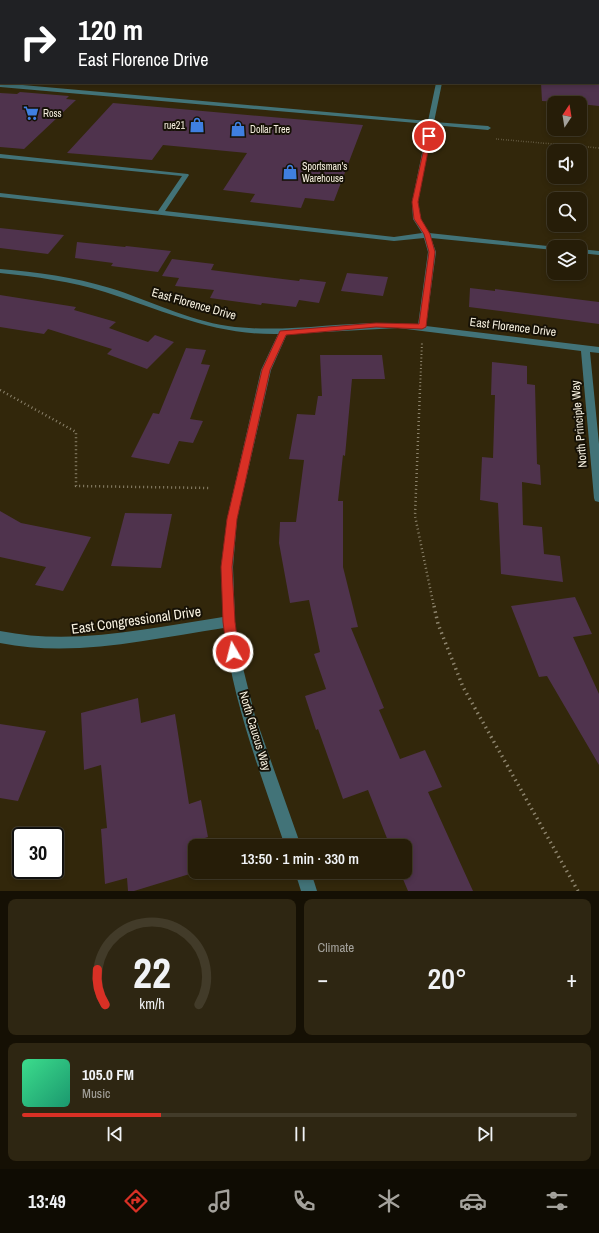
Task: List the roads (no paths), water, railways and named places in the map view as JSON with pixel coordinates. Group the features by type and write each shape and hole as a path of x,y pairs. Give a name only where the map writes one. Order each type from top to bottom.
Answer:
{"street":[{"path":"422,327 432,252 427,234 417,219 415,202 439,84"},
{"path":"0,85 488,128"},
{"path":"0,156 186,175 160,213"},
{"path":"0,195 394,239 427,234 547,247"},
{"path":"587,252 599,253"},
{"name":"East Florence Drive","path":"0,271 54,278 90,285 206,323 226,328 283,333 376,325 422,327 599,350"},
{"name":"North Caucus Way","path":"283,333 266,370 232,519 227,567 229,622 233,652 248,716 291,839"},
{"name":"North Principle Way","path":"585,348 599,498"},
{"name":"East Congressional Drive","path":"0,637 17,641 53,645 88,644 229,622"},
{"path":"305,879 309,891"}],"place":[{"name":"Ross","path":"31,113"},
{"name":"rue21","path":"197,125"},
{"name":"Dollar Tree","path":"238,129"},
{"name":"Sportsman's Warehouse","path":"290,172"}]}
